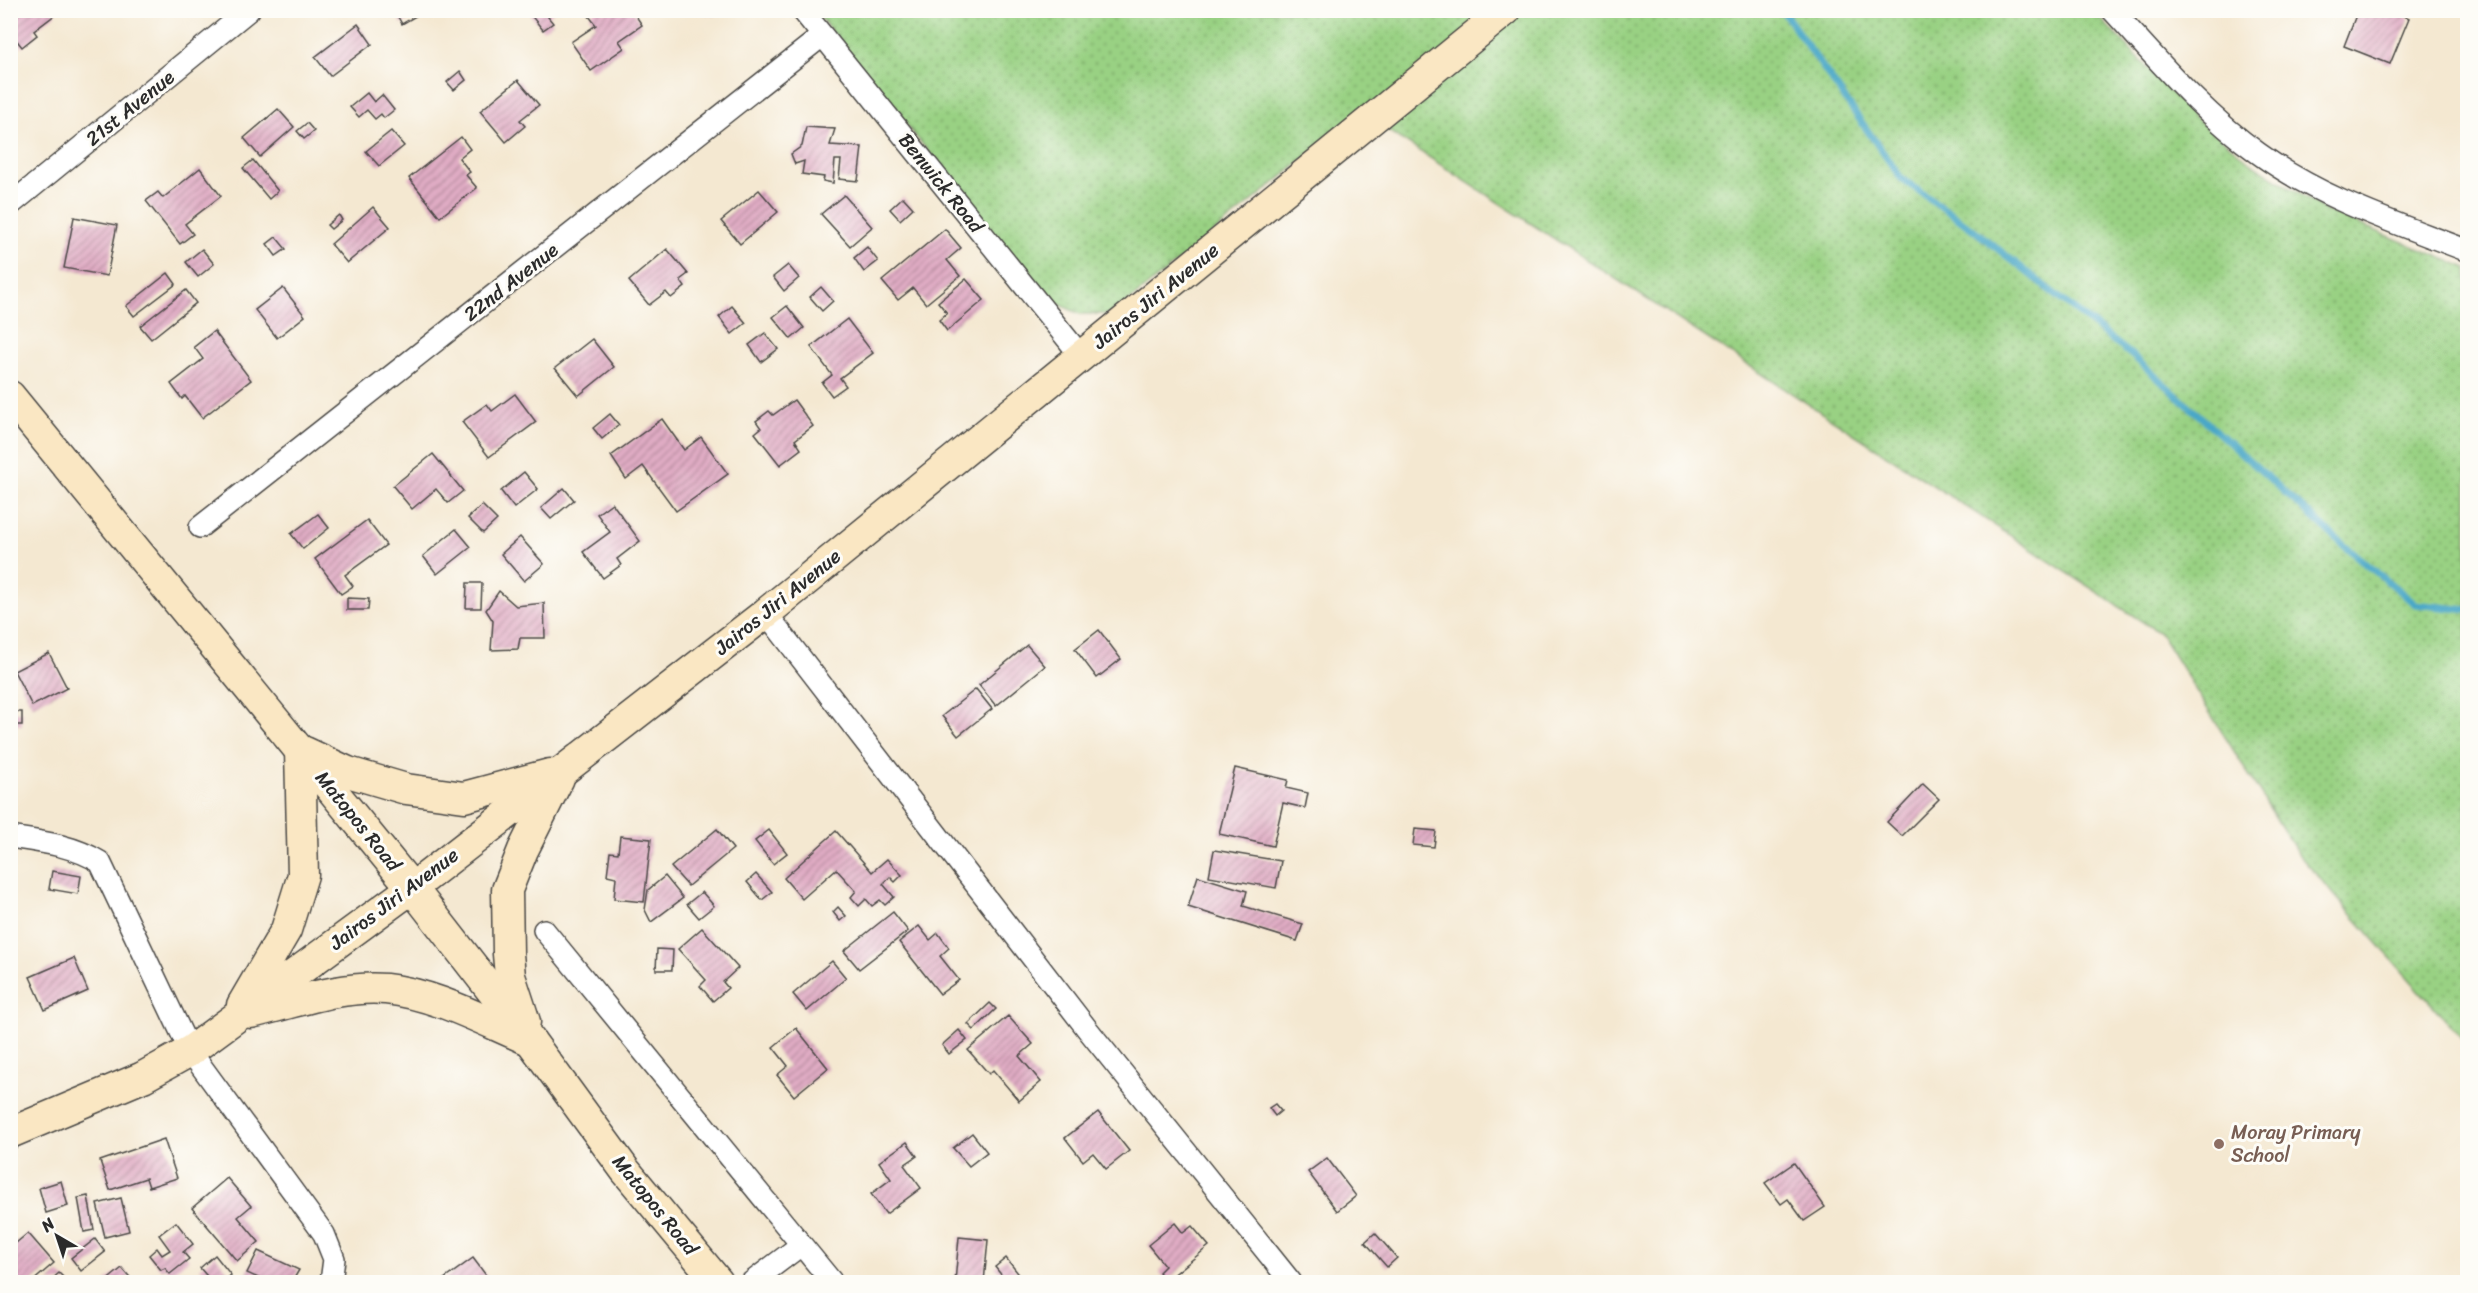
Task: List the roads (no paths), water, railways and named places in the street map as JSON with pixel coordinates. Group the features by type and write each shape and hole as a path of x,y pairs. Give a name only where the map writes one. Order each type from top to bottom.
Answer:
{"main road":[{"name":"Jairos Jiri Avenue","path":"10,1133 143,1077 190,1051 412,888 766,613 1506,10"},
{"name":"Matopos Road","path":"10,396 412,888 530,1040 625,1170 718,1282"},
{"path":"236,1017 286,930 303,875 300,750 348,772 406,789 464,797 564,770"},
{"path":"530,1040 510,976 507,890 532,830 564,770"},
{"path":"236,1017 330,993 384,989 411,993 438,1001 530,1040"}],"street":[{"name":"21st Avenue","path":"10,205 249,10"},
{"name":"Benwick Road","path":"802,10 1081,356"},
{"path":"2112,10 2206,111 2258,154 2326,194 2468,251"},
{"name":"22nd Avenue","path":"200,527 822,36"},
{"path":"766,613 1088,1030 1291,1282"},
{"path":"10,837 64,845 100,862 190,1051 324,1234 334,1260 331,1282"},
{"path":"544,930 832,1282"},
{"path":"752,1282 801,1245"}],"waterway":[{"path":"1778,10 1785,14 1901,178 1974,230 2134,357 2347,548 2415,604 2468,610"}],"place":[{"name":"Moray Primary School","path":"2219,1144"}]}
